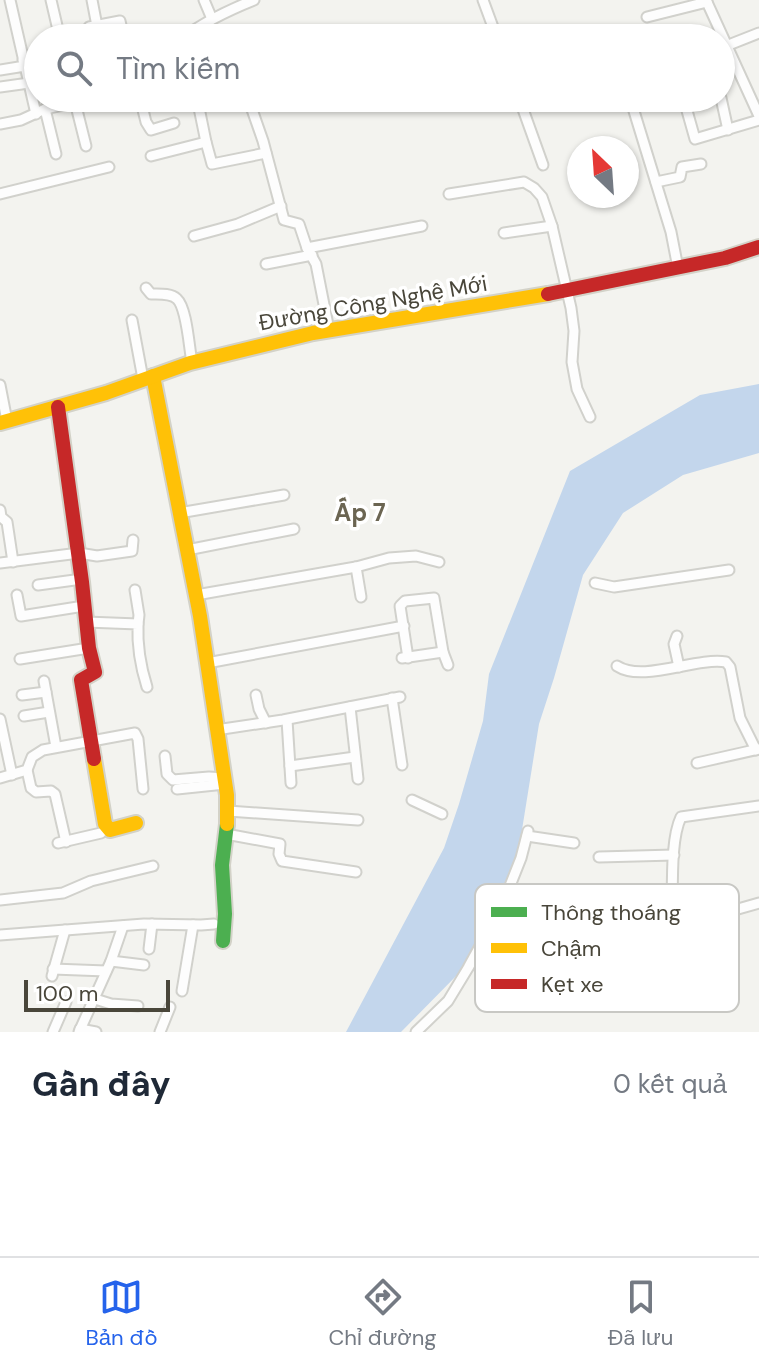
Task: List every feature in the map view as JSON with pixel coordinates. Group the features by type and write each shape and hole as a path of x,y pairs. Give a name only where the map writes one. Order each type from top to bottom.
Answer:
{"street":[{"path":"0,70 24,63 10,0"},
{"path":"51,0 57,24"},
{"path":"92,0 93,24"},
{"path":"204,0 212,19"},
{"path":"204,24 254,0"},
{"path":"483,0 492,24"},
{"path":"647,17 707,1 717,24"},
{"path":"735,42 759,33"},
{"path":"687,112 695,139 759,118 735,66"},
{"path":"0,87 24,84"},
{"path":"0,124 21,120 38,112"},
{"path":"40,112 56,154"},
{"path":"78,112 86,146"},
{"path":"144,112 151,130 174,123"},
{"path":"200,112 212,164 266,153"},
{"path":"253,112 284,220 299,224 316,264 329,330"},
{"path":"525,112 543,165"},
{"path":"634,112 671,232 678,268"},
{"path":"724,112 728,130"},
{"path":"151,156 206,142"},
{"path":"656,182 680,177 682,167 701,164"},
{"path":"0,194 109,167"},
{"path":"449,194 524,182 542,197 571,308 574,331 572,362 577,389 590,417"},
{"path":"194,236 238,224 281,206"},
{"path":"266,264 422,226"},
{"path":"504,233 552,226"},
{"name":"Đường Công Nghệ Mới","path":"4,422 106,393 192,362 329,330 566,291 725,258 759,247"},
{"path":"146,288 151,294 173,296 179,301 192,362"},
{"path":"132,320 179,513 207,663 228,811 222,865 223,941"},
{"path":"0,385 4,422"},
{"path":"58,407 89,648 95,672 81,680 105,824 110,830 136,823"},
{"path":"179,513 284,495"},
{"path":"0,510 1,517 7,522 13,562"},
{"path":"187,550 294,529"},
{"path":"0,563 79,553 97,556 132,551 133,540"},
{"path":"196,595 356,567 389,558 416,556 439,562"},
{"path":"356,567 361,597"},
{"path":"595,583 614,587 729,570"},
{"path":"38,585 82,579"},
{"path":"135,590 139,615 137,646 147,687"},
{"path":"17,595 21,616 84,606"},
{"path":"443,652 405,658 400,606 405,601 434,598 448,665"},
{"path":"86,622 138,624"},
{"path":"207,663 404,626"},
{"path":"677,636 674,644 679,667"},
{"path":"20,659 89,648"},
{"path":"617,666 624,671 645,671 707,661 726,662 730,667 740,718 758,750 697,763"},
{"path":"44,681 56,747"},
{"path":"22,695 46,692"},
{"path":"256,695 266,723"},
{"path":"216,730 287,720 396,698 402,765"},
{"path":"350,707 358,779"},
{"path":"24,716 49,712"},
{"path":"0,719 12,775"},
{"path":"287,720 291,783"},
{"path":"101,833 62,843 55,794 51,791 36,792 31,788 27,770 32,757 43,750 135,733 143,789"},
{"path":"165,756 167,774 173,780 209,777 224,781"},
{"path":"290,766 355,757"},
{"path":"0,778 27,770"},
{"path":"177,789 224,781"},
{"path":"412,800 442,814"},
{"path":"673,884 674,855 681,817 759,806"},
{"path":"228,811 358,820"},
{"path":"511,884 527,833 574,843"},
{"path":"226,834 280,844 282,861 356,872"},
{"path":"599,857 674,855"},
{"path":"0,900 63,893 91,881 153,866"},
{"path":"739,909 759,903"},
{"path":"0,935 152,924 214,924"},
{"path":"149,949 152,924"},
{"path":"182,991 193,925"},
{"path":"96,1032 80,1030 123,926"},
{"path":"65,930 53,972 106,971"},
{"path":"416,1032 448,1001 475,954"},
{"path":"111,961 144,965"},
{"path":"95,999 138,1006"},
{"path":"53,1032 66,1002"},
{"path":"160,1032 170,1007"}],"water":[{"path":"759,384 759,453 683,475 623,513 583,575 539,724 517,861 508,884 475,884 475,948 461,971 401,1032 346,1032 444,848 483,721 489,674 570,471 700,395"}],"traffic: fast":[{"path":"223,941 222,865 227,824"}],"traffic: slow":[{"path":"0,423 106,393 190,363 313,333 548,294"},
{"path":"153,376 200,616 227,795 227,824"},
{"path":"94,759 105,824 110,830 136,823"}],"traffic: jam":[{"path":"548,294 725,258 759,247"},
{"path":"58,407 89,648 95,672 81,680 94,759"}],"district":[{"name":"Ấp 7","path":"360,512"}]}
